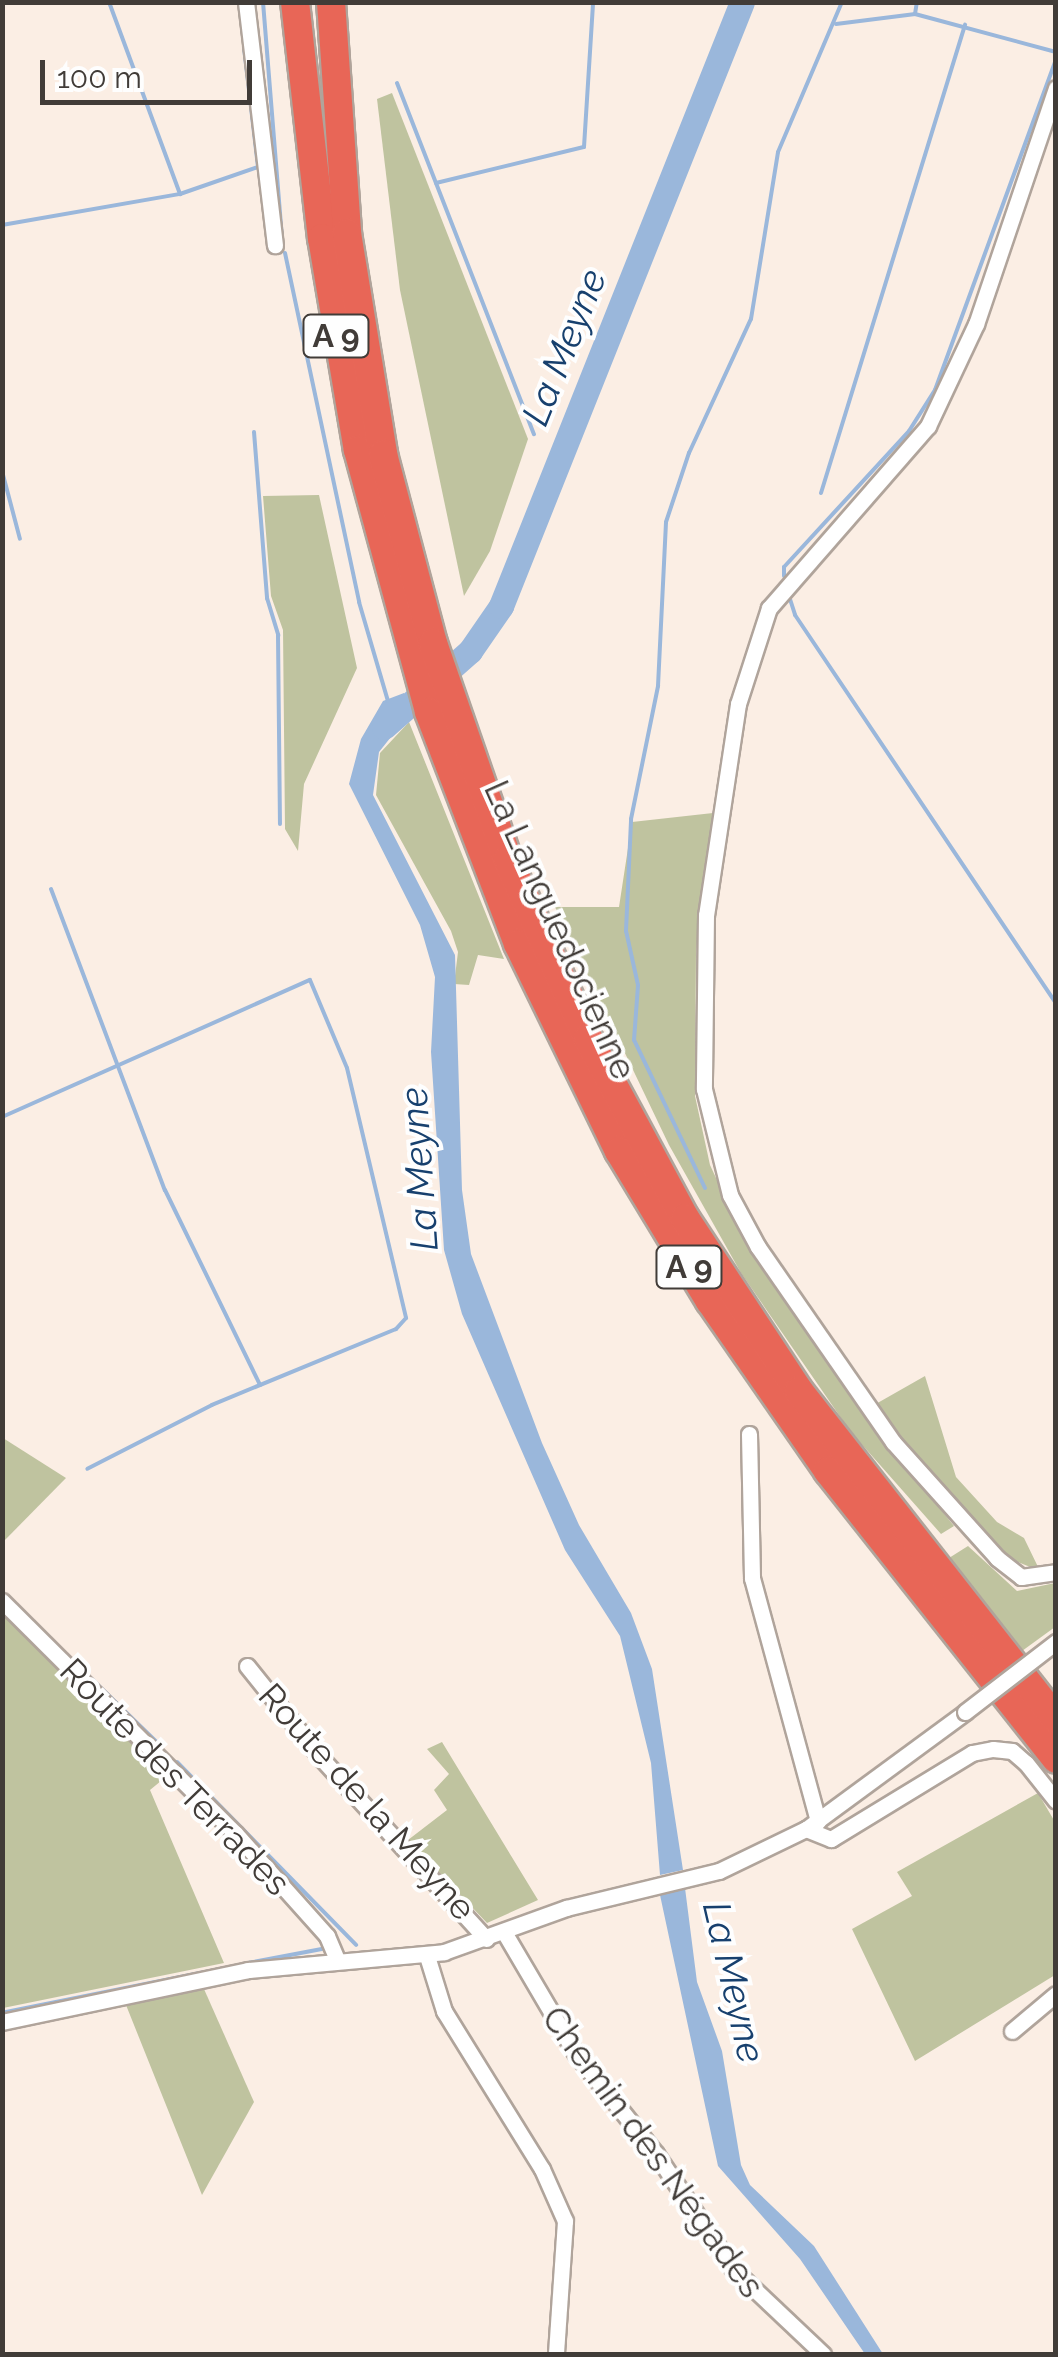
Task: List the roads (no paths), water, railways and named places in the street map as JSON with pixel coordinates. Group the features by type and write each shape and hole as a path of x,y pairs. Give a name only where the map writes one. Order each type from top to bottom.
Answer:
{"highway":[{"name":"La Languedocienne","path":"296,2 340,365 439,703 550,1014 667,1232 828,1471 1056,1759"},
{"name":"La Languedocienne","path":"331,2 347,233 365,360 423,653"},
{"name":"La Languedocienne","path":"439,703 550,955 685,1218 799,1391 1056,1719"}],"street":[{"path":"246,2 275,245"},
{"path":"1056,88 976,324 928,426 769,608 738,704 706,915 704,1074 714,1150 730,1195 758,1247 893,1442 996,1558 1021,1577 1056,1572"},
{"path":"749,1434 752,1578 812,1825 831,1839 972,1753 994,1748 1012,1751 1056,1801"},
{"name":"Route des Terrades","path":"2,1602 235,1833 327,1936 337,1960"},
{"path":"2,2022 248,1970 337,1960 427,1956 486,1939 566,1908 688,1880 812,1825 1056,1642"},
{"name":"Route de la Meyne","path":"247,1666 321,1758 486,1939"},
{"name":"Chemin des Négades","path":"504,1932 576,2054 656,2154 733,2270 823,2354"},
{"path":"427,1956 444,2011 542,2168 564,2221 556,2354"},
{"path":"1012,2031 1056,1994"}],"water":[{"path":"404,693 410,713 379,752 373,795 455,955 462,1190 471,1254 542,1443 579,1525 631,1613 652,1669 683,1870 660,1875 651,1763 620,1636 565,1550 462,1314 444,1250 431,1052 435,977 420,925 349,784 361,739 383,701"},
{"path":"685,1888 697,1982 722,2051 741,2165 750,2185 814,2246 883,2354 865,2354 800,2259 718,2166 660,1895"}],"waterway":[{"path":"109,2 180,194"},
{"path":"263,2 282,237"},
{"path":"436,183 584,147 593,2"},
{"name":"La Meyne","path":"384,727 470,651 501,606 742,2"},
{"path":"705,1188 634,1040 638,985 626,931 631,819 658,686 666,522 689,453 751,319 778,152 842,2"},
{"path":"915,14 917,2"},
{"path":"836,24 915,14 1056,52"},
{"path":"821,493 965,25"},
{"path":"2,225 180,194 258,167 244,47"},
{"path":"784,576 784,567 909,431 935,390 1056,59"},
{"path":"397,83 534,434"},
{"path":"285,253 359,602 388,701"},
{"path":"254,432 267,598 278,635 280,824"},
{"path":"2,471 20,539"},
{"path":"789,596 795,615 1056,1004"},
{"path":"51,889 165,1190 260,1385"},
{"path":"2,1117 310,980 347,1068 406,1318 396,1329 212,1405 87,1469"},
{"path":"68,1656 160,1745"},
{"path":"177,1762 356,1945"},
{"path":"248,1963 322,1949"},
{"path":"6,2012 224,1968"}]}
